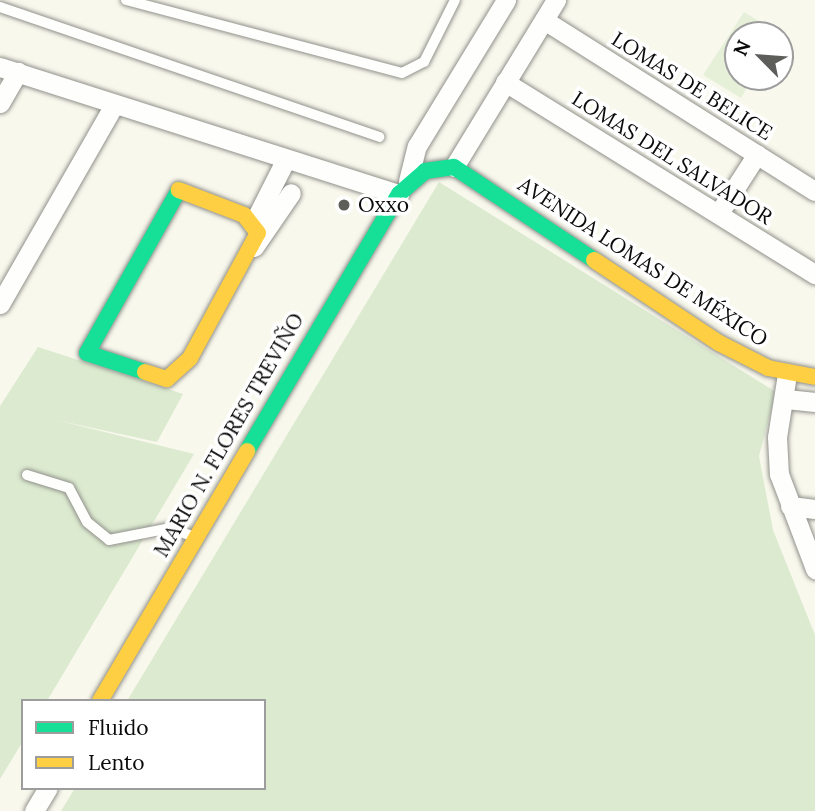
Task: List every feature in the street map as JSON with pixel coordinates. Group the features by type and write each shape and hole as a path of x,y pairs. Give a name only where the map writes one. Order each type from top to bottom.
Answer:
{"street":[{"path":"404,188 417,146 506,0"},
{"path":"0,103 9,70 286,159 404,188 454,167 556,0"},
{"name":"LOMAS DE BELICE","path":"544,20 815,191"},
{"name":"LOMAS DEL SALVADOR","path":"505,82 815,274"},
{"path":"0,304 114,105"},
{"path":"719,213 757,154"},
{"path":"253,223 286,159"},
{"name":"AVENIDA LOMAS DE MÉXICO","path":"454,167 719,343 786,374 815,377"},
{"name":"MARIO N. FLORES TREVIÑO","path":"101,699 404,188"},
{"path":"253,248 258,233 253,223 179,190 87,353 173,377 253,248 291,193"},
{"path":"786,374 786,399 776,454 790,506 815,569"},
{"path":"786,399 815,402"},
{"path":"790,506 815,509"},
{"path":"34,811 47,790"}],"lane":[{"path":"126,0 401,73 425,62 455,0"},
{"path":"0,7 379,137"},
{"path":"27,475 69,488 87,523 109,540 170,528 196,537"}],"green space":[{"path":"744,12 759,21 738,21"},
{"path":"724,43 724,88 703,75"},
{"path":"729,91 745,91 741,98"},
{"path":"439,182 776,392 759,456 773,530 815,635 815,811 61,811 74,790 266,790 266,699 128,699"},
{"path":"38,347 183,394 157,442 56,420 194,454 48,699 21,699 21,744 0,779 0,406"}],"traffic: fast":[{"path":"247,451 399,194 425,171 454,167 594,260"},
{"path":"145,372 87,353 179,190"}],"traffic: slow":[{"path":"145,372 167,379 190,358 258,233 244,215 179,190"},
{"path":"594,260 719,343 768,368 815,377"},
{"path":"101,699 247,451"}],"place":[{"name":"Oxxo","path":"344,205"}]}
